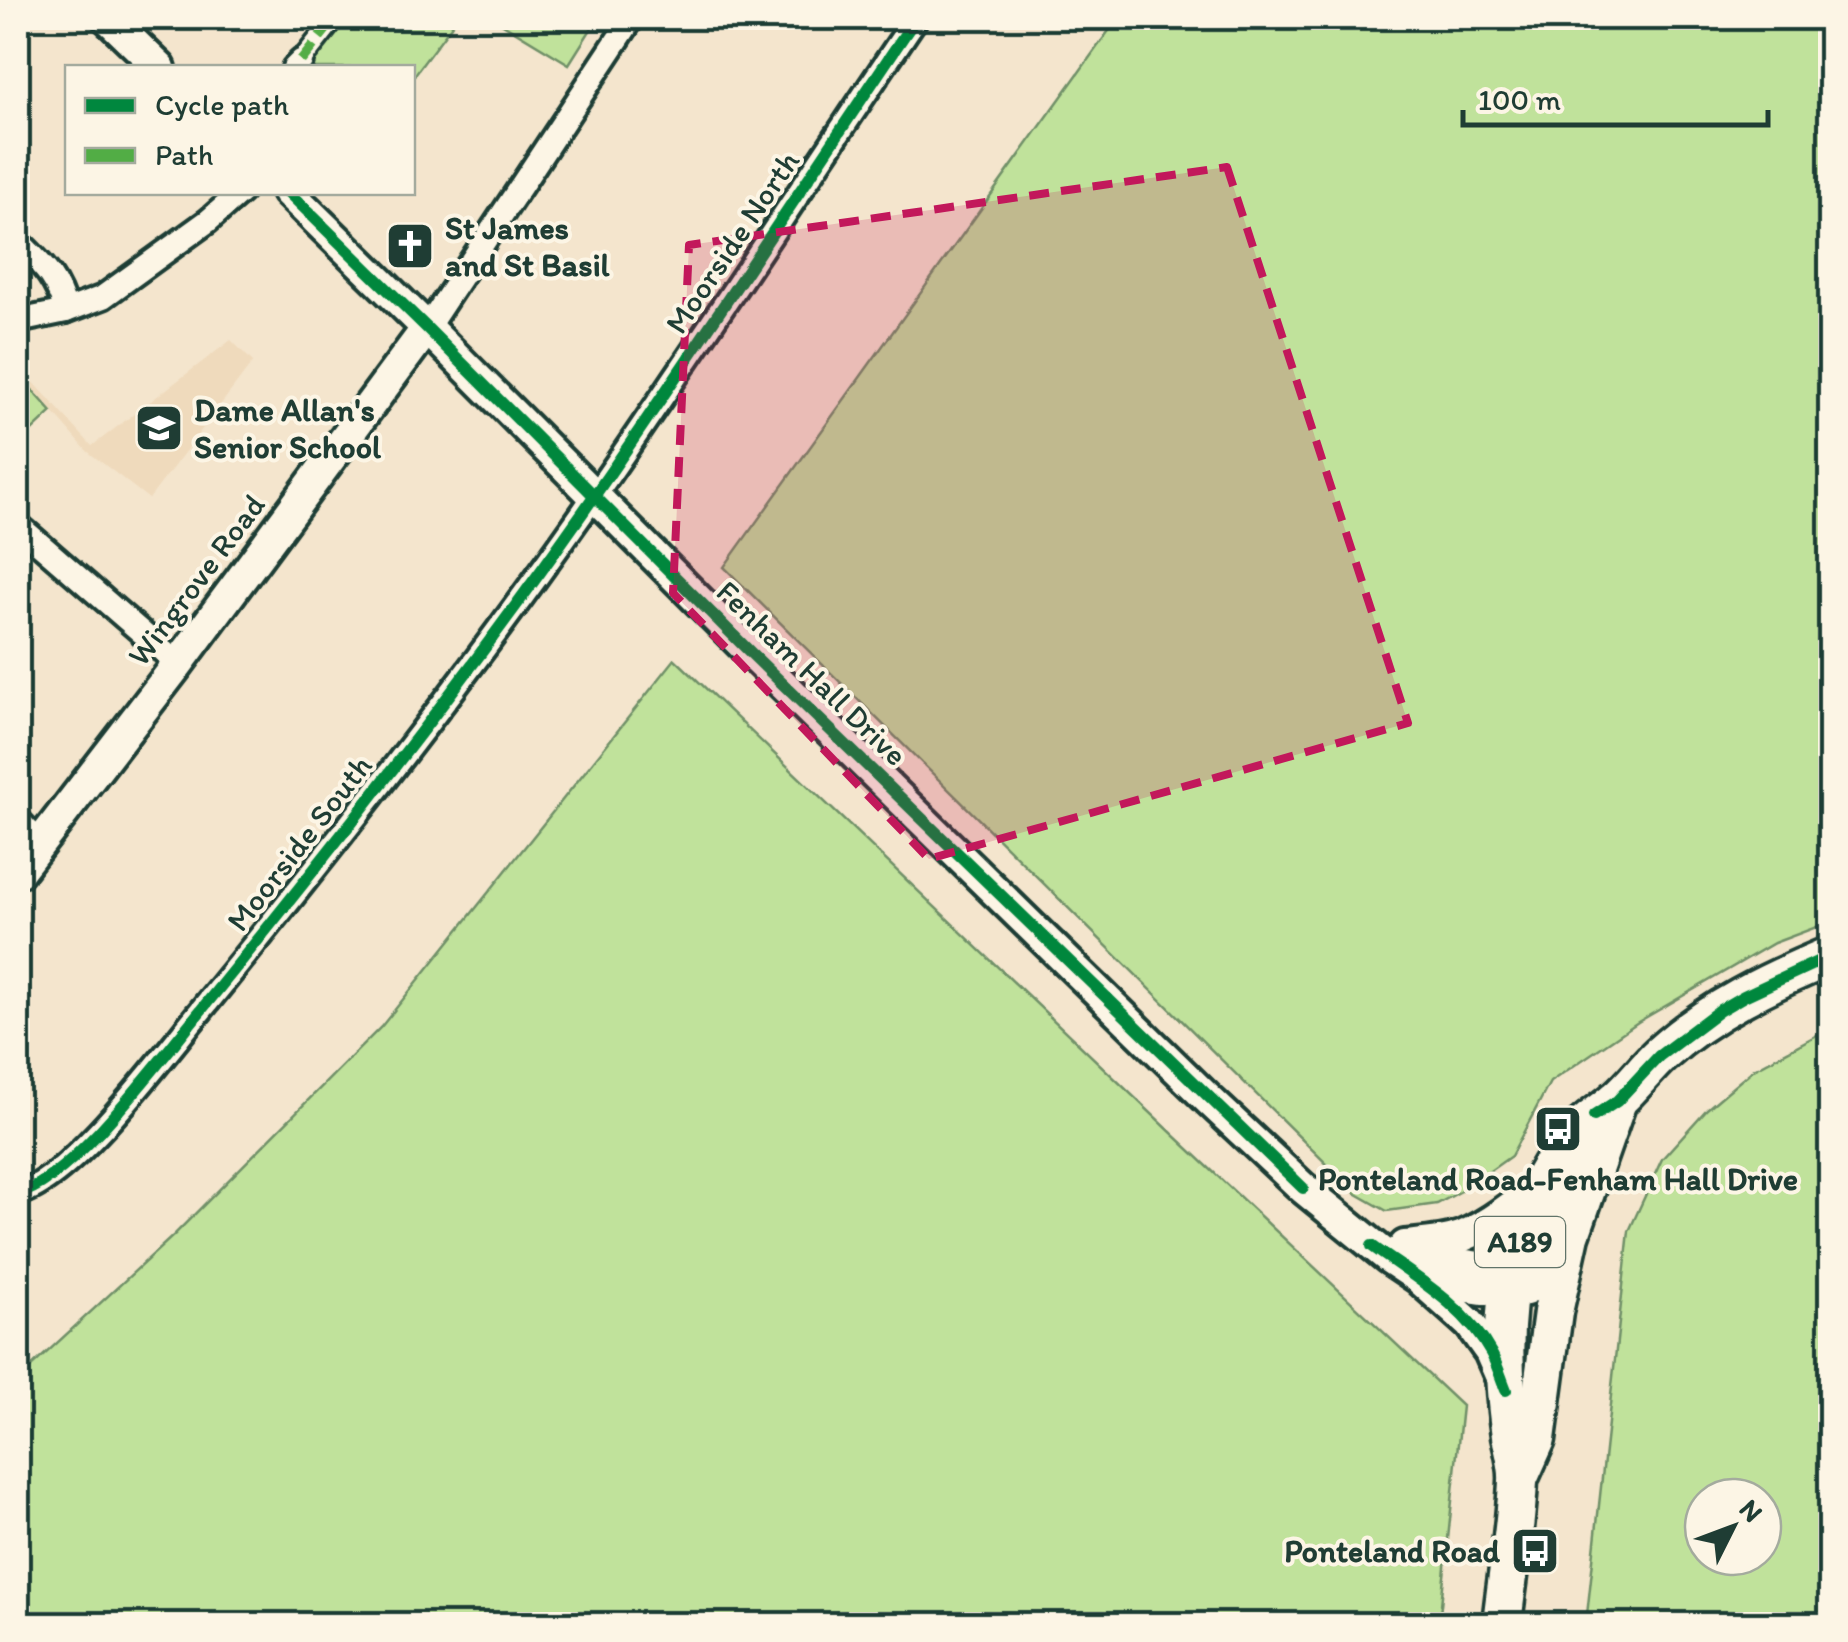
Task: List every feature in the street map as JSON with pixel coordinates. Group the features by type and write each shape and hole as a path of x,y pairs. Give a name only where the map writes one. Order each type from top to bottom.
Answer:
{"main road":[{"name":"A189","path":"1502,1624 1518,1477 1504,1355 1527,1290 1570,1235 1614,1108 1659,1056 1720,1010 1830,956"},
{"name":"A189","path":"1518,1477 1536,1439 1524,1227 1541,1183 1570,1140 1594,1116 1614,1108"}],"street":[{"path":"108,18 157,65"},
{"path":"298,64 334,18"},
{"path":"427,328 632,18"},
{"name":"Moorside North","path":"593,496 916,18"},
{"path":"18,322 103,297 238,195"},
{"name":"Fenham Hall Drive","path":"291,195 593,496 1303,1188 1416,1276 1453,1286 1527,1290"},
{"path":"18,242 51,274 60,288 66,311"},
{"name":"Wingrove Road","path":"18,872 427,328"},
{"name":"Moorside South","path":"18,1193 30,1190 73,1158 122,1106 315,871 505,620 593,496"},
{"path":"18,525 178,664"},
{"path":"18,820 40,843"},
{"path":"1379,1246 1431,1244 1460,1237 1508,1210 1541,1183"},
{"name":"Fenham Hall Drive","path":"1379,1246 1527,1290"},
{"path":"1416,1276 1478,1334 1506,1390"}],"highlighted area":[{"path":"1227,167 1408,723 929,859 673,593 689,245"}],"shaded area":[{"name":"Dame Allan's Senior School","path":"231,340 253,362 149,499 87,451 53,412 18,444 18,365 92,446"}],"green space":[{"path":"349,18 457,18 415,74 415,65 310,65"},
{"path":"493,18 598,18 569,64"},
{"path":"1118,18 1830,18 1830,922 1774,943 1638,1022 1550,1082 1511,1156 1437,1204 1387,1211 1357,1194 724,567"},
{"path":"18,374 52,412 18,444"},
{"path":"675,659 1462,1406 1439,1624 18,1624 18,1379 174,1235 381,1027"},
{"path":"1830,1028 1830,1624 1586,1624 1629,1231 1662,1159 1707,1109 1754,1069"}],"marked path":[{"path":"301,61 335,18"}],"cycle path":[{"path":"18,1193 39,1184 63,1166 116,1114 397,764 583,512 916,18"},
{"path":"291,195 752,654 1303,1188"},
{"path":"1594,1116 1617,1101 1659,1056 1720,1010 1830,956"},
{"path":"1372,1246 1438,1293 1467,1320 1491,1353 1506,1390"}],"place":[{"name":"St James and St Basil","path":"410,246"},
{"name":"Dame Allan's Senior School","path":"159,428"},
{"name":"Ponteland Road-Fenham Hall Drive","path":"1558,1129"},
{"name":"Ponteland Road","path":"1535,1551"}]}
